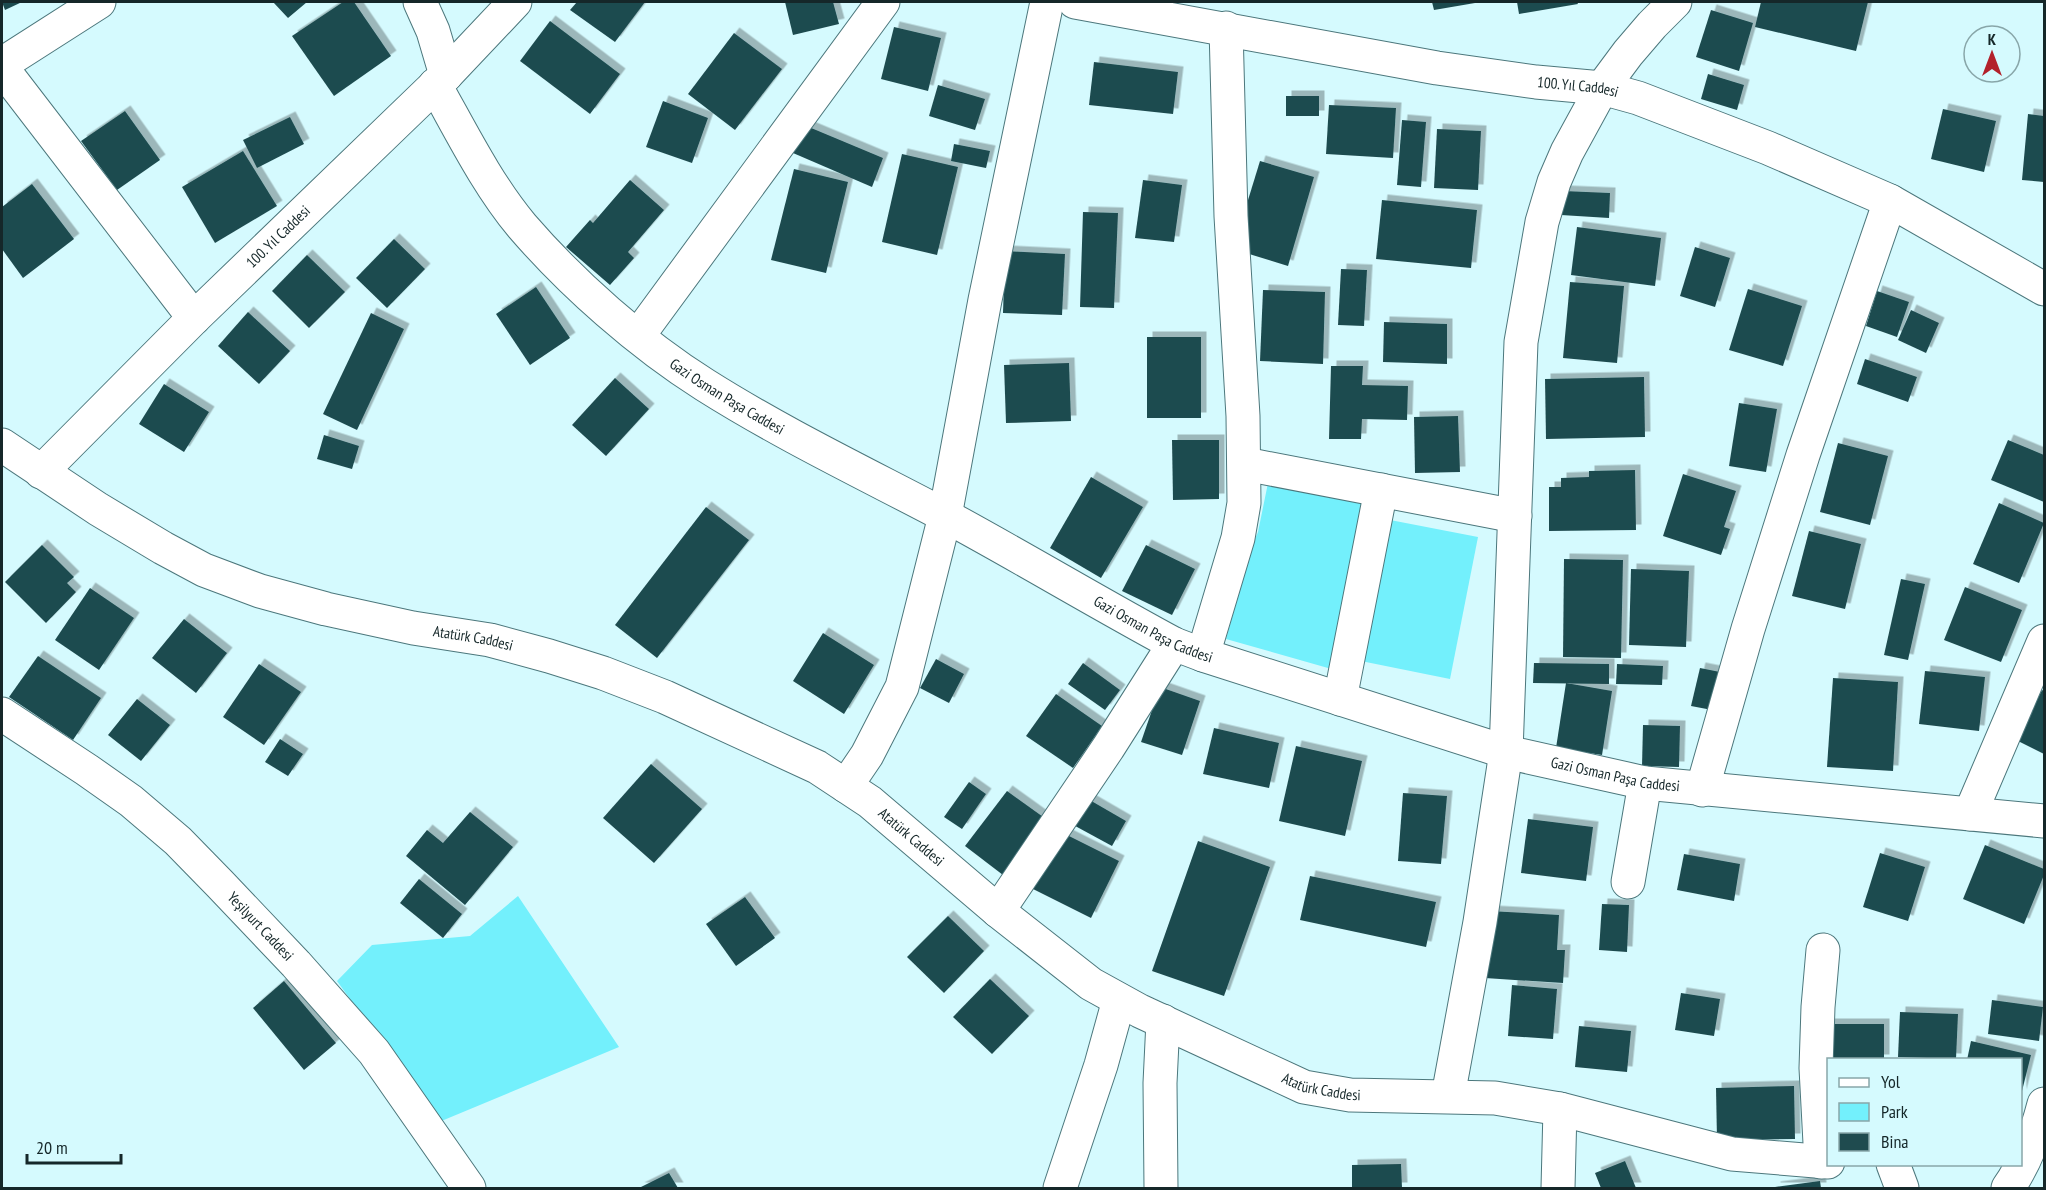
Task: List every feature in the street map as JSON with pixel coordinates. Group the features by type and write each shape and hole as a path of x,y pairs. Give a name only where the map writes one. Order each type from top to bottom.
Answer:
{"street":[{"path":"99,2 2,66 194,318"},
{"name":"Gazi Osman Paşa Caddesi","path":"420,2 433,31 441,80 497,193 522,226 570,276 638,336 704,384 768,422 1188,649 1506,752 1645,783 2044,821"},
{"name":"100. Yıl Caddesi","path":"41,472 194,318 441,80 515,2"},
{"path":"638,336 883,2"},
{"path":"846,786 867,755 902,687 945,516 985,300 1047,2"},
{"name":"100. Yıl Caddesi","path":"1075,2 1437,68 1536,82 1602,88 1638,98 1768,148 1890,201 2044,289"},
{"path":"1448,1096 1480,922 1506,752 1521,342 1542,222 1554,182 1567,152 1602,88 1628,53 1675,2"},
{"path":"998,911 1108,748 1188,649 1242,522 1245,464 1231,216 1226,28"},
{"path":"1702,790 1748,629 1796,477 1890,201"},
{"name":"Atatürk Caddesi","path":"2,445 163,548 204,570 260,591 315,606 413,628 490,640 603,673 665,697 817,767 870,802 998,911 1091,984 1119,1000 1304,1087 1350,1095 1495,1098 1560,1109 1732,1154 1825,1162"},
{"path":"1245,464 1515,516"},
{"path":"1340,699 1381,490"},
{"path":"1970,814 2044,641"},
{"name":"Yeşilyurt Caddesi","path":"2,714 131,801 178,841 296,963 374,1052 469,1188"},
{"path":"1628,882 1645,783"},
{"path":"1823,950 1816,1068 1825,1162"},
{"path":"1060,1188 1101,1065 1119,1000"},
{"path":"1161,1188 1160,1083 1163,1021"},
{"path":"2008,1188 2022,1168 2044,1104"},
{"path":"1558,1188 1560,1109"},
{"path":"1894,1166 1902,1188"}],"green space":[{"path":"1268,483 1369,504 1335,670 1226,639 1258,532"},
{"path":"1385,519 1478,537 1450,679 1356,660"},
{"path":"518,896 619,1047 439,1122 337,981 372,945 470,936"}],"building":[{"path":"2,2 22,2 5,10"},
{"path":"273,2 307,2 288,18"},
{"path":"343,2 354,2 391,56 334,96 292,36"},
{"path":"577,2 645,2 615,42 570,10"},
{"path":"785,2 833,2 839,24 793,35"},
{"path":"1432,2 1475,2 1475,3 1434,10"},
{"path":"1517,2 1577,2 1578,4 1519,14"},
{"path":"1761,2 1868,2 1856,51 1755,27"},
{"path":"1711,10 1753,23 1739,71 1696,57"},
{"path":"550,21 620,74 590,114 520,61"},
{"path":"894,27 941,38 928,91 881,79"},
{"path":"734,33 782,69 735,130 688,94"},
{"path":"1094,62 1178,72 1173,114 1089,105"},
{"path":"1708,74 1744,85 1737,110 1701,99"},
{"path":"938,85 985,99 975,130 929,116"},
{"path":"1286,96 1319,96 1319,116 1286,116"},
{"path":"663,101 708,118 692,163 646,147"},
{"path":"1329,105 1396,108 1393,158 1326,154"},
{"path":"1943,109 1996,121 1984,172 1931,159"},
{"path":"125,111 160,160 117,190 81,141"},
{"path":"2028,114 2044,116 2044,182 2022,180"},
{"path":"290,117 304,144 257,168 243,140"},
{"path":"1402,120 1426,122 1421,187 1397,185"},
{"path":"804,125 883,158 872,187 793,153"},
{"path":"1437,129 1481,131 1478,190 1434,188"},
{"path":"954,144 990,151 986,168 951,161"},
{"path":"243,151 277,206 215,243 182,187"},
{"path":"902,154 958,167 937,255 882,242"},
{"path":"1260,161 1314,177 1288,266 1233,249"},
{"path":"794,169 848,182 826,273 771,260"},
{"path":"630,180 664,210 628,252 634,258 610,285 566,247 590,220 593,223"},
{"path":"1143,180 1182,185 1174,242 1135,238"},
{"path":"32,184 74,239 23,278 2,249 2,207"},
{"path":"1563,191 1610,193 1609,218 1561,215"},
{"path":"1382,200 1477,210 1471,268 1376,259"},
{"path":"1083,212 1118,213 1114,308 1080,307"},
{"path":"1577,227 1661,238 1655,286 1571,275"},
{"path":"394,239 425,269 387,308 356,278"},
{"path":"1695,247 1730,258 1715,307 1680,296"},
{"path":"1005,251 1065,254 1062,315 1003,313"},
{"path":"307,255 345,292 309,328 272,291"},
{"path":"1341,269 1367,270 1364,326 1338,325"},
{"path":"1570,282 1624,286 1617,363 1563,358"},
{"path":"536,287 570,338 530,365 496,314"},
{"path":"1748,289 1802,306 1783,366 1729,350"},
{"path":"1263,290 1325,292 1323,364 1260,361"},
{"path":"1877,291 1909,302 1897,337 1866,326"},
{"path":"1911,310 1939,323 1926,353 1898,340"},
{"path":"248,312 290,351 259,384 218,346"},
{"path":"371,313 404,329 357,430 323,414"},
{"path":"1384,322 1447,324 1447,364 1383,362"},
{"path":"1147,337 1201,337 1201,418 1147,418"},
{"path":"1865,359 1917,377 1908,402 1857,384"},
{"path":"1069,363 1071,421 1006,423 1004,365"},
{"path":"1331,366 1363,366 1362,385 1408,386 1407,420 1362,419 1361,439 1329,439"},
{"path":"1644,377 1645,437 1546,439 1545,379"},
{"path":"615,378 649,409 606,456 572,425"},
{"path":"164,384 209,412 184,452 139,424"},
{"path":"1739,403 1777,409 1766,472 1729,466"},
{"path":"1458,416 1460,472 1415,473 1414,417"},
{"path":"324,435 359,446 352,469 317,459"},
{"path":"1172,440 1219,440 1219,499 1173,500"},
{"path":"2008,440 2044,455 2044,502 1991,480"},
{"path":"1838,443 1888,456 1870,525 1820,512"},
{"path":"1635,470 1636,530 1549,531 1549,487 1561,487 1561,478 1589,477 1589,471"},
{"path":"1683,474 1736,491 1724,527 1730,529 1721,555 1663,536"},
{"path":"1091,477 1143,507 1101,578 1050,548"},
{"path":"1999,503 2044,523 2019,583 1973,564"},
{"path":"706,507 749,540 657,658 615,625"},
{"path":"1809,531 1861,544 1845,609 1792,596"},
{"path":"42,545 74,577 67,583 76,592 46,623 5,582"},
{"path":"1146,545 1195,569 1172,615 1122,591"},
{"path":"1564,559 1623,560 1621,658 1563,657"},
{"path":"1631,569 1689,571 1686,647 1629,645"},
{"path":"1901,579 1925,584 1908,660 1884,655"},
{"path":"1965,587 2022,610 2001,662 1944,640"},
{"path":"90,588 134,618 99,670 55,640"},
{"path":"184,619 227,653 196,693 152,658"},
{"path":"823,633 874,665 844,714 793,681"},
{"path":"38,656 101,698 73,740 9,697"},
{"path":"936,659 964,674 949,703 920,688"},
{"path":"1083,663 1120,690 1105,710 1068,684"},
{"path":"1534,663 1609,664 1609,684 1533,683"},
{"path":"259,664 301,692 264,745 223,717"},
{"path":"1617,664 1663,666 1662,685 1616,684"},
{"path":"1700,668 1720,672 1712,710 1691,706"},
{"path":"1925,671 1985,677 1979,731 1919,724"},
{"path":"1833,678 1898,682 1893,771 1827,767"},
{"path":"1566,683 1612,691 1602,755 1556,748"},
{"path":"1160,687 1200,701 1182,755 1141,742"},
{"path":"2042,690 2044,691 2044,754 2016,740"},
{"path":"1056,694 1102,726 1073,768 1026,736"},
{"path":"137,699 170,725 141,761 108,735"},
{"path":"1643,725 1680,726 1679,767 1642,766"},
{"path":"1214,728 1279,743 1269,788 1203,774"},
{"path":"280,739 303,754 288,776 265,762"},
{"path":"1296,746 1362,761 1345,836 1279,821"},
{"path":"651,764 702,809 654,863 603,818"},
{"path":"969,782 986,794 962,829 944,817"},
{"path":"1007,791 1046,819 1003,875 965,846"},
{"path":"1403,793 1447,796 1441,864 1398,861"},
{"path":"1081,795 1126,821 1112,846 1066,821"},
{"path":"470,812 513,847 465,905 406,856 427,830 443,843"},
{"path":"1528,819 1593,827 1586,881 1521,873"},
{"path":"1061,832 1119,861 1091,918 1033,889"},
{"path":"1198,841 1270,867 1224,996 1152,971"},
{"path":"1985,845 2044,869 2044,875 2024,924 1963,899"},
{"path":"1880,853 1925,867 1908,921 1863,907"},
{"path":"1684,854 1740,864 1734,901 1677,890"},
{"path":"1310,876 1436,902 1426,947 1300,920"},
{"path":"419,879 462,914 443,938 400,903"},
{"path":"745,897 775,938 736,966 706,924"},
{"path":"1602,904 1629,905 1627,952 1599,950"},
{"path":"1489,911 1559,915 1557,950 1565,950 1563,983 1485,978"},
{"path":"948,916 984,951 944,993 907,957"},
{"path":"990,979 1029,1016 992,1054 953,1017"},
{"path":"284,981 336,1043 304,1070 253,1008"},
{"path":"1512,985 1557,989 1553,1039 1508,1036"},
{"path":"1681,993 1720,999 1714,1036 1675,1030"},
{"path":"1992,1000 2043,1007 2039,1041 1988,1034"},
{"path":"1900,1012 1958,1014 1956,1058 1898,1057"},
{"path":"1819,1024 1884,1024 1884,1058 1828,1058"},
{"path":"1579,1026 1631,1031 1627,1072 1575,1067"},
{"path":"1971,1041 2031,1055 2022,1091 2022,1058 1967,1058"},
{"path":"1794,1086 1795,1139 1717,1140 1716,1088"},
{"path":"1625,1161 1636,1188 1601,1188 1595,1173"},
{"path":"1401,1164 1402,1188 1352,1188 1352,1165"},
{"path":"669,1173 678,1188 639,1188"},
{"path":"1820,1181 1821,1188 1775,1188 1775,1187"}]}
